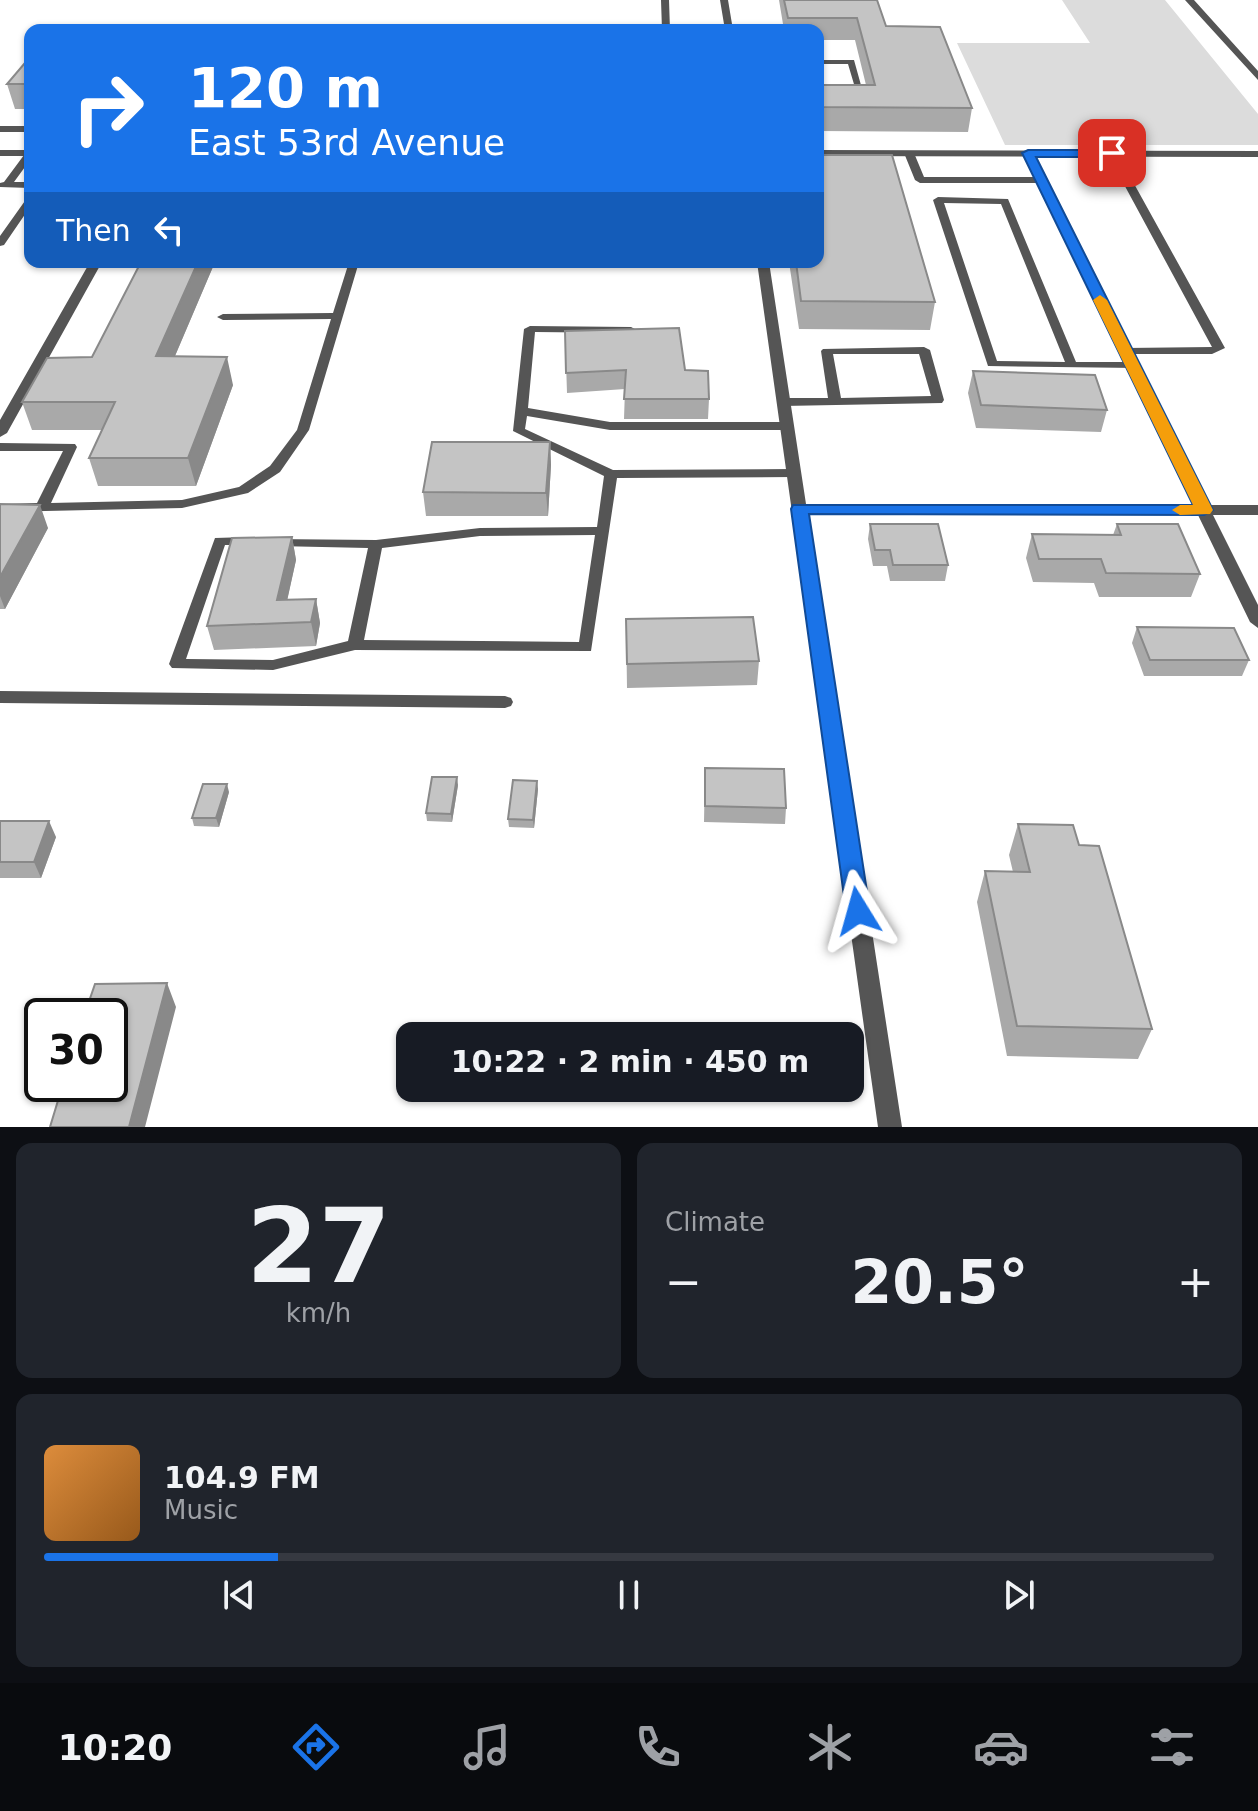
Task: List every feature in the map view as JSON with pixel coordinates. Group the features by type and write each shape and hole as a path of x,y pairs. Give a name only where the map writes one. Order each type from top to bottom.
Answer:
{"street":[{"path":"724,0 728,24"},
{"path":"1189,0 1258,77"},
{"path":"0,153 24,153"},
{"path":"824,153 879,158 909,153 1258,154"},
{"path":"1028,153 1258,622"},
{"path":"0,433 93,268"},
{"path":"764,268 890,1127"},
{"path":"799,509 1258,510"}],"lane":[{"path":"665,0 666,24"},
{"path":"824,62 851,62 861,94 824,94"},
{"path":"0,129 24,129"},
{"path":"909,153 920,180 1041,180"},
{"path":"1112,153 1219,348 1212,351 1126,351"},
{"path":"4,185 24,160"},
{"path":"1072,365 1005,201 938,200 992,364 1133,366"},
{"path":"0,243 24,209"},
{"path":"0,508 182,504 243,490 275,469 303,430 352,268"},
{"path":"223,317 338,316"},
{"path":"639,330 530,329 519,431 611,474 794,473"},
{"path":"783,402 938,400 924,350 827,351 835,401"},
{"path":"521,411 610,426 787,426"},
{"path":"0,447 71,447 42,507"},
{"path":"603,531 480,532 376,544 220,541 177,664 273,665 355,645 586,647 603,531 611,474"},
{"path":"355,645 376,544"},
{"path":"0,697 505,702"}],"shaded area":[{"path":"1062,0 1165,0 1258,114 1258,145 1005,145 957,43 1090,43"}],"building":[{"path":"784,0 877,0 886,26 940,27 972,108 824,107 824,85 875,85 857,18 788,18"},
{"path":"24,64 24,84 7,84"},
{"path":"824,155 892,155 935,302 801,301 797,268 824,268"},
{"path":"138,268 195,268 156,356 227,357 188,458 89,458 115,402 22,402 47,358 92,357"},
{"path":"679,328 685,370 708,371 709,399 624,399 626,370 566,373 565,331"},
{"path":"973,371 1095,375 1107,410 981,405"},
{"path":"432,442 550,442 546,493 423,492"},
{"path":"0,504 40,505 0,577"},
{"path":"870,524 938,524 948,565 893,565 890,550 875,550"},
{"path":"1117,524 1178,524 1200,574 1106,573 1101,559 1039,559 1032,534 1121,535"},
{"path":"292,537 277,600 316,599 311,622 207,626 232,538"},
{"path":"753,617 759,661 627,664 626,619"},
{"path":"1137,627 1234,628 1249,660 1150,660"},
{"path":"705,768 784,769 786,808 705,806"},
{"path":"432,777 457,777 451,814 426,813"},
{"path":"513,780 537,781 533,820 508,819"},
{"path":"203,784 227,784 216,818 192,818"},
{"path":"0,821 49,821 34,862 0,862"},
{"path":"1018,824 1073,825 1079,845 1099,846 1152,1029 1017,1026 985,871 1030,872"},
{"path":"167,983 129,1127 50,1127 58,1102 128,1102 128,998 90,998 95,984"}],"slow traffic":[{"path":"1100,300 1204,510 1180,510"}],"route":[{"path":"858,911 799,509 1204,510 1028,153 1112,153"}]}
